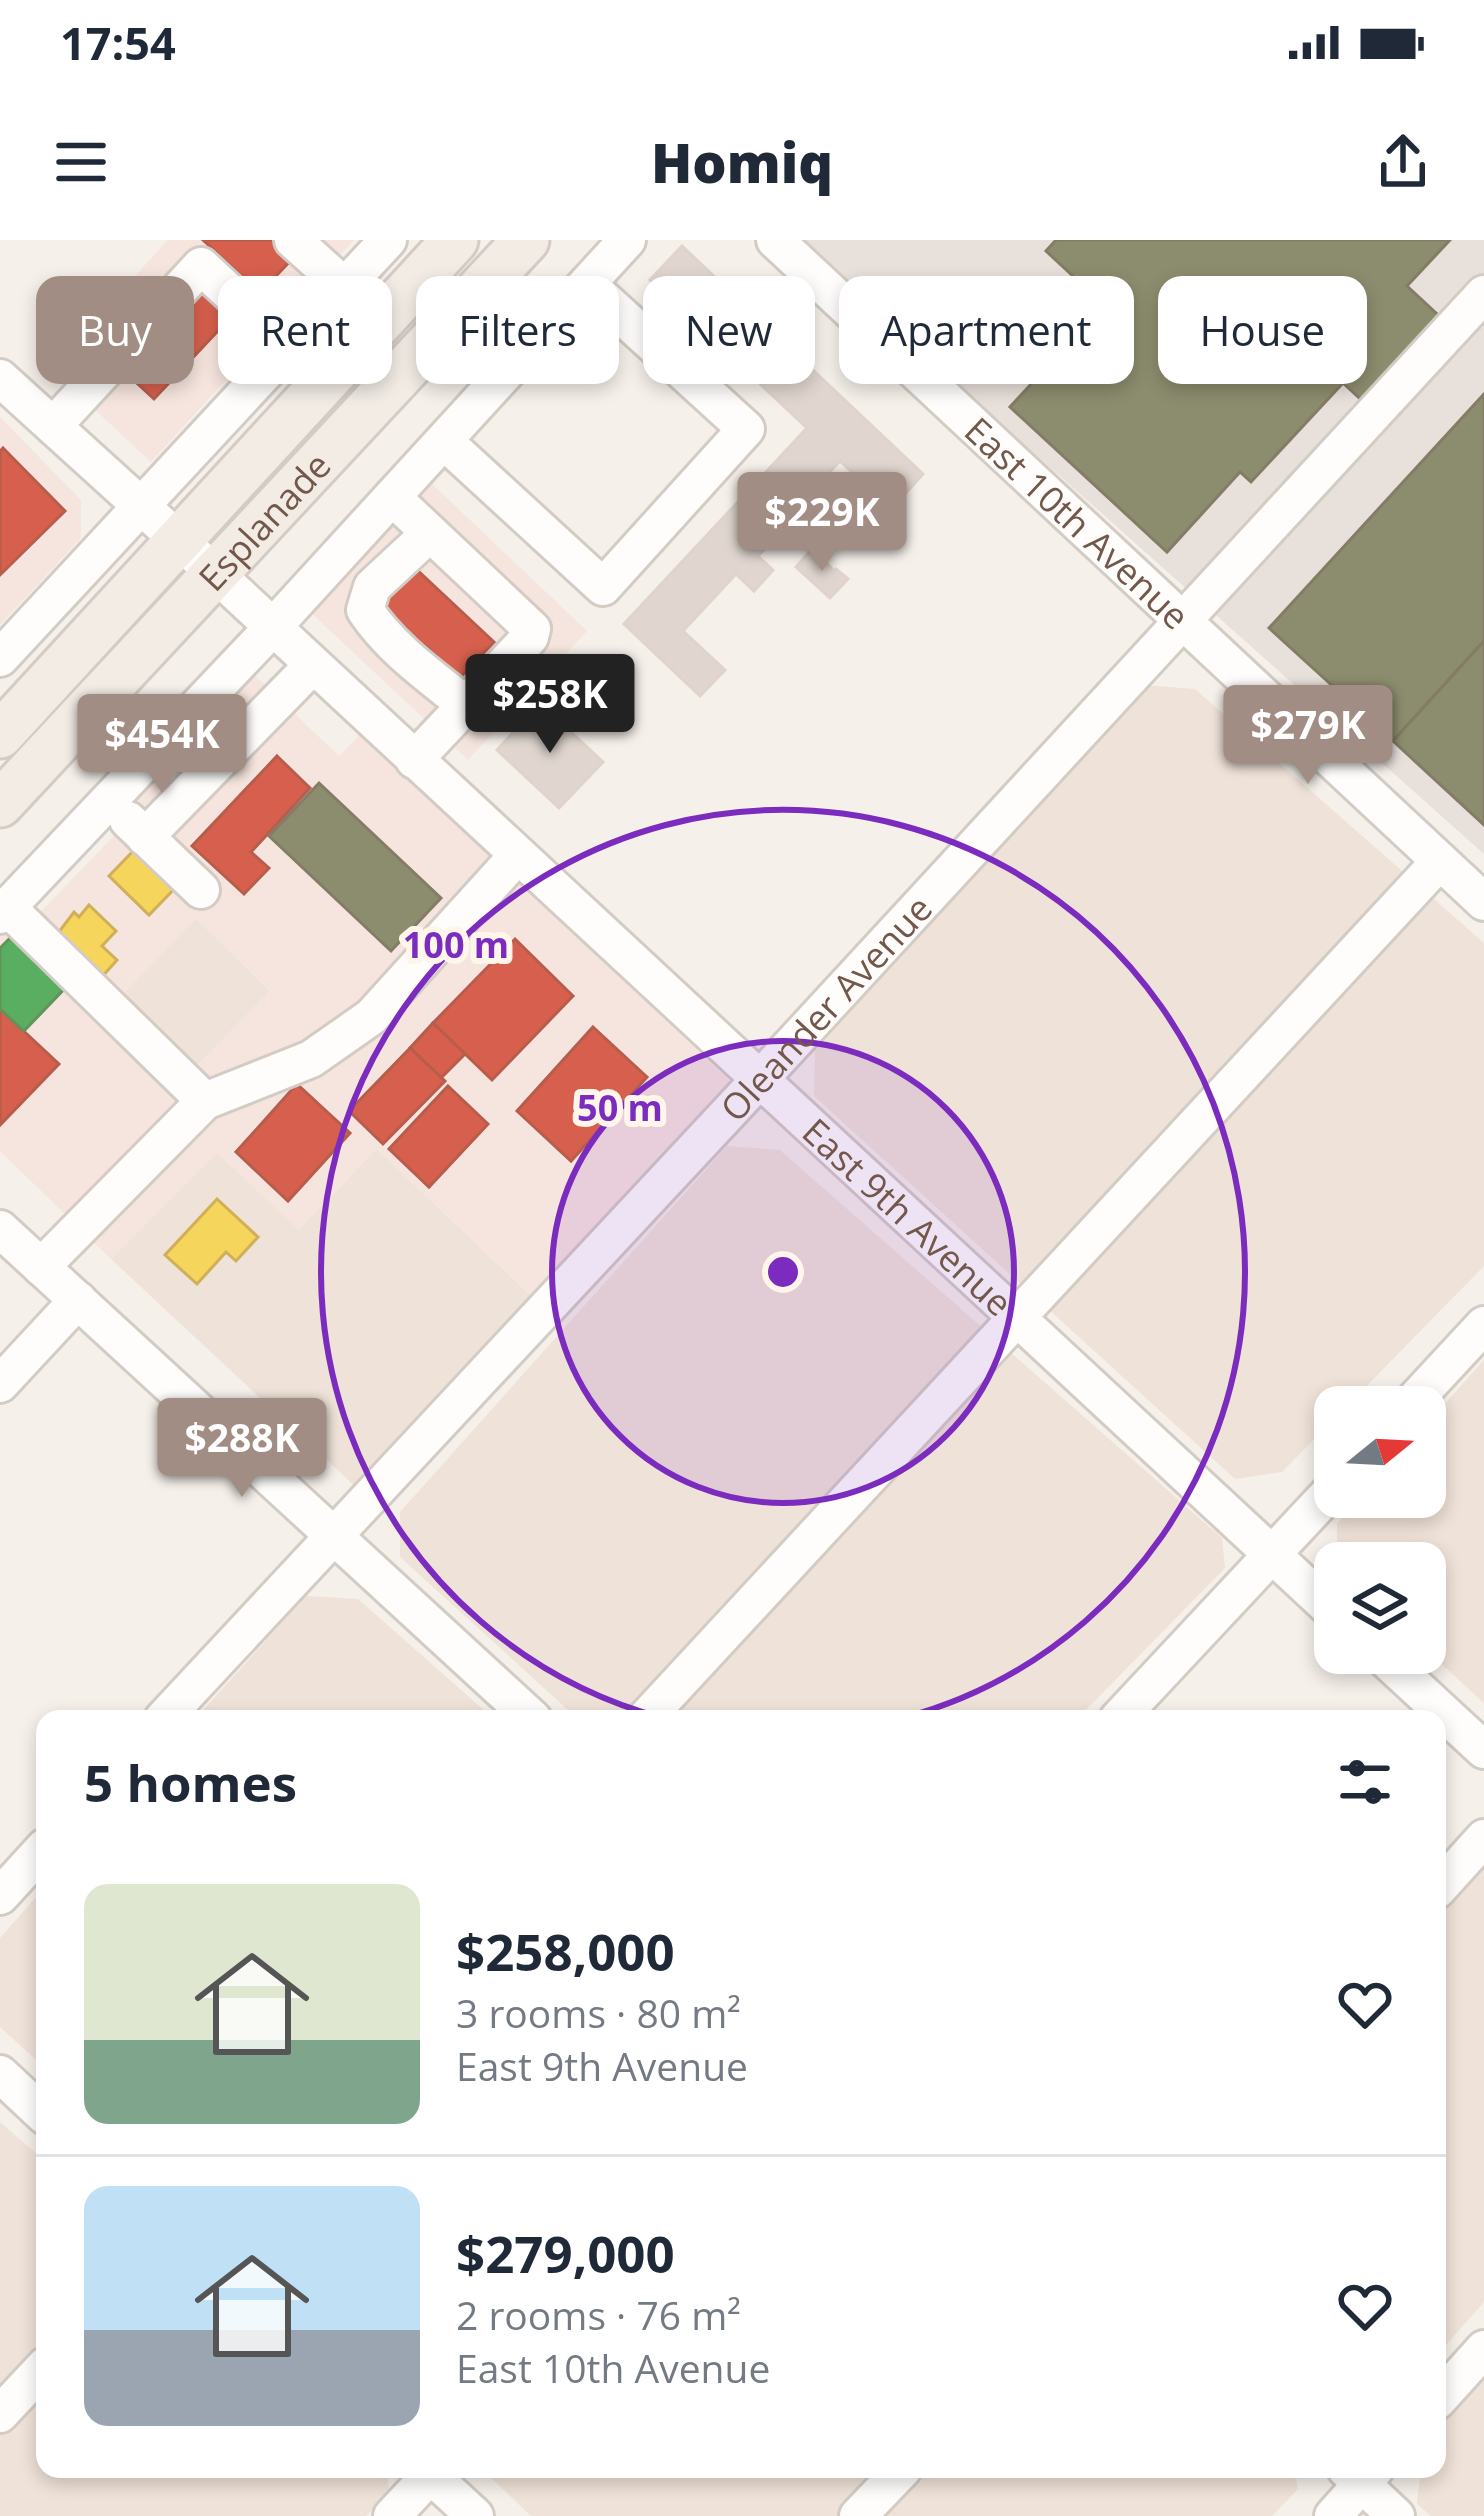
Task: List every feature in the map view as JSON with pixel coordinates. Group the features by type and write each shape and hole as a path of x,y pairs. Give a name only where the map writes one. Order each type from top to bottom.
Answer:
{"main road":[{"name":"Esplanade","path":"0,735 455,240"},
{"name":"Esplanade","path":"0,804 526,240"}],"street":[{"path":"293,240 333,276"},
{"path":"594,276 627,240"},
{"name":"East 10th Avenue","path":"775,240 1484,902"},
{"path":"354,276 383,242"},
{"path":"53,427 201,266 218,282"},
{"name":"Oleander Avenue","path":"171,1710 1484,294"},
{"path":"444,441 603,586 746,429 619,313"},
{"name":"East 9th Avenue","path":"0,378 1314,1594"},
{"path":"1,656 253,384"},
{"path":"205,1101 4,911 496,384"},
{"path":"392,497 532,629 530,637 414,760"},
{"path":"430,533 372,587 365,610 410,660 466,705"},
{"path":"145,837 312,665"},
{"path":"108,802 201,890"},
{"path":"41,1267 205,1101 310,1059 371,1017 517,856"},
{"path":"653,1710 1439,861"},
{"path":"0,1229 523,1710"},
{"path":"0,1384 78,1300"},
{"path":"1427,1386 1484,1324"},
{"path":"1126,1710 1314,1509"},
{"path":"1401,1674 1440,1710"},
{"path":"1446,1715 1484,1750"},
{"path":"1446,1880 1484,1838"},
{"path":"0,1896 36,1857"},
{"path":"0,2074 36,2108"},
{"path":"1446,2391 1484,2349"},
{"path":"0,2414 36,2376"},
{"path":"392,2516 424,2478"},
{"path":"437,2478 475,2516"},
{"path":"858,2516 894,2478"},
{"path":"1333,2516 1358,2478"},
{"path":"1364,2478 1396,2516"}],"shaded area":[{"path":"168,240 354,240 321,276 218,276 218,384 222,384 151,462 67,384 194,384 194,276 135,276"},
{"path":"795,240 1484,240 1484,854 957,384 1134,384 1134,276 839,279"},
{"path":"0,417 81,500 81,538 0,625"},
{"path":"429,481 587,631 468,760 308,610"},
{"path":"250,671 339,756 361,734 732,1083 531,1296 377,1149 299,1230 217,1153 111,1259 0,1151 0,936 18,918 27,926 135,814 125,803","holes":["196,918 270,991 183,1080 110,1008"]},
{"path":"1142,685 1195,689 1484,943 1484,1266 1367,1386 1314,1386 1314,1439 1282,1472 1235,1479 814,1096 815,1051"},
{"path":"196,918 270,991 183,1080 109,1008"},
{"path":"727,1146 780,1150 1222,1538 1225,1568 1086,1710 568,1710 400,1557 400,1512"},
{"path":"377,1149 531,1296 358,1489 111,1259 217,1152"},
{"path":"1484,1360 1484,1703 1446,1668 1446,1542 1337,1542 1337,1524 1343,1518 1446,1518 1446,1403"},
{"path":"306,1596 358,1599 484,1710 203,1710"},
{"path":"1484,1864 1484,2302 1446,2345 1446,1904"},
{"path":"36,1897 36,2060 0,2027 0,1938"},
{"path":"0,2122 36,2153 36,2478 388,2478 389,2492 366,2516 0,2516"},
{"path":"1484,2377 1484,2516 1431,2516 1417,2504 1420,2478 1446,2478 1446,2419"},
{"path":"491,2478 1296,2478 1298,2489 1272,2516 531,2516"}],"building: Homes":[{"path":"136,848 177,886 149,915 109,876"},
{"path":"89,905 116,931 102,946 117,960 100,979 55,937 74,912 79,917"},
{"path":"217,1199 258,1237 236,1261 226,1252 197,1284 165,1255"}],"building: Shops":[{"path":"203,240 277,240 294,257 276,276 242,276"},
{"path":"202,292 218,307 218,331 194,356 194,301"},
{"path":"138,384 168,384 154,399"},
{"path":"3,448 65,511 0,575 0,451"},
{"path":"414,567 494,642 460,678 425,645 421,649 380,604"},
{"path":"277,756 310,788 251,852 269,868 244,894 192,846"},
{"path":"515,939 573,996 492,1080 433,1023"},
{"path":"0,1009 59,1064 0,1125"},
{"path":"433,1023 465,1054 441,1078 410,1048"},
{"path":"593,1027 647,1077 571,1161 517,1111"},
{"path":"410,1048 445,1081 383,1144 349,1111"},
{"path":"297,1084 350,1133 288,1201 236,1152"},
{"path":"448,1086 488,1124 429,1187 389,1149"}],"building: Public":[{"path":"17,931 71,982 24,1031 0,1009 0,948"}],"building: Industry":[{"path":"1056,240 1450,240 1407,286 1449,325 1371,409 1344,384 1367,384 1367,276 1158,276 1158,384 1342,384 1251,482 1240,472 1167,552 1010,407 1031,384 1134,384 1134,276 1073,276 1046,251"},
{"path":"1484,394 1484,641 1393,741 1269,628"},
{"path":"1484,641 1484,825 1393,741"},
{"path":"319,783 441,898 391,951 269,836"}],"building: Other":[{"path":"682,246 714,276 654,276"},
{"path":"815,372 923,474 891,509 840,461 827,475 844,490 824,511 811,499 758,556 773,570 754,591 736,574 683,631 725,670 700,696 624,624 807,428 760,384 815,384"},
{"path":"813,548 848,579 830,598 796,567"},
{"path":"540,703 603,762 559,808 497,750"}]}
